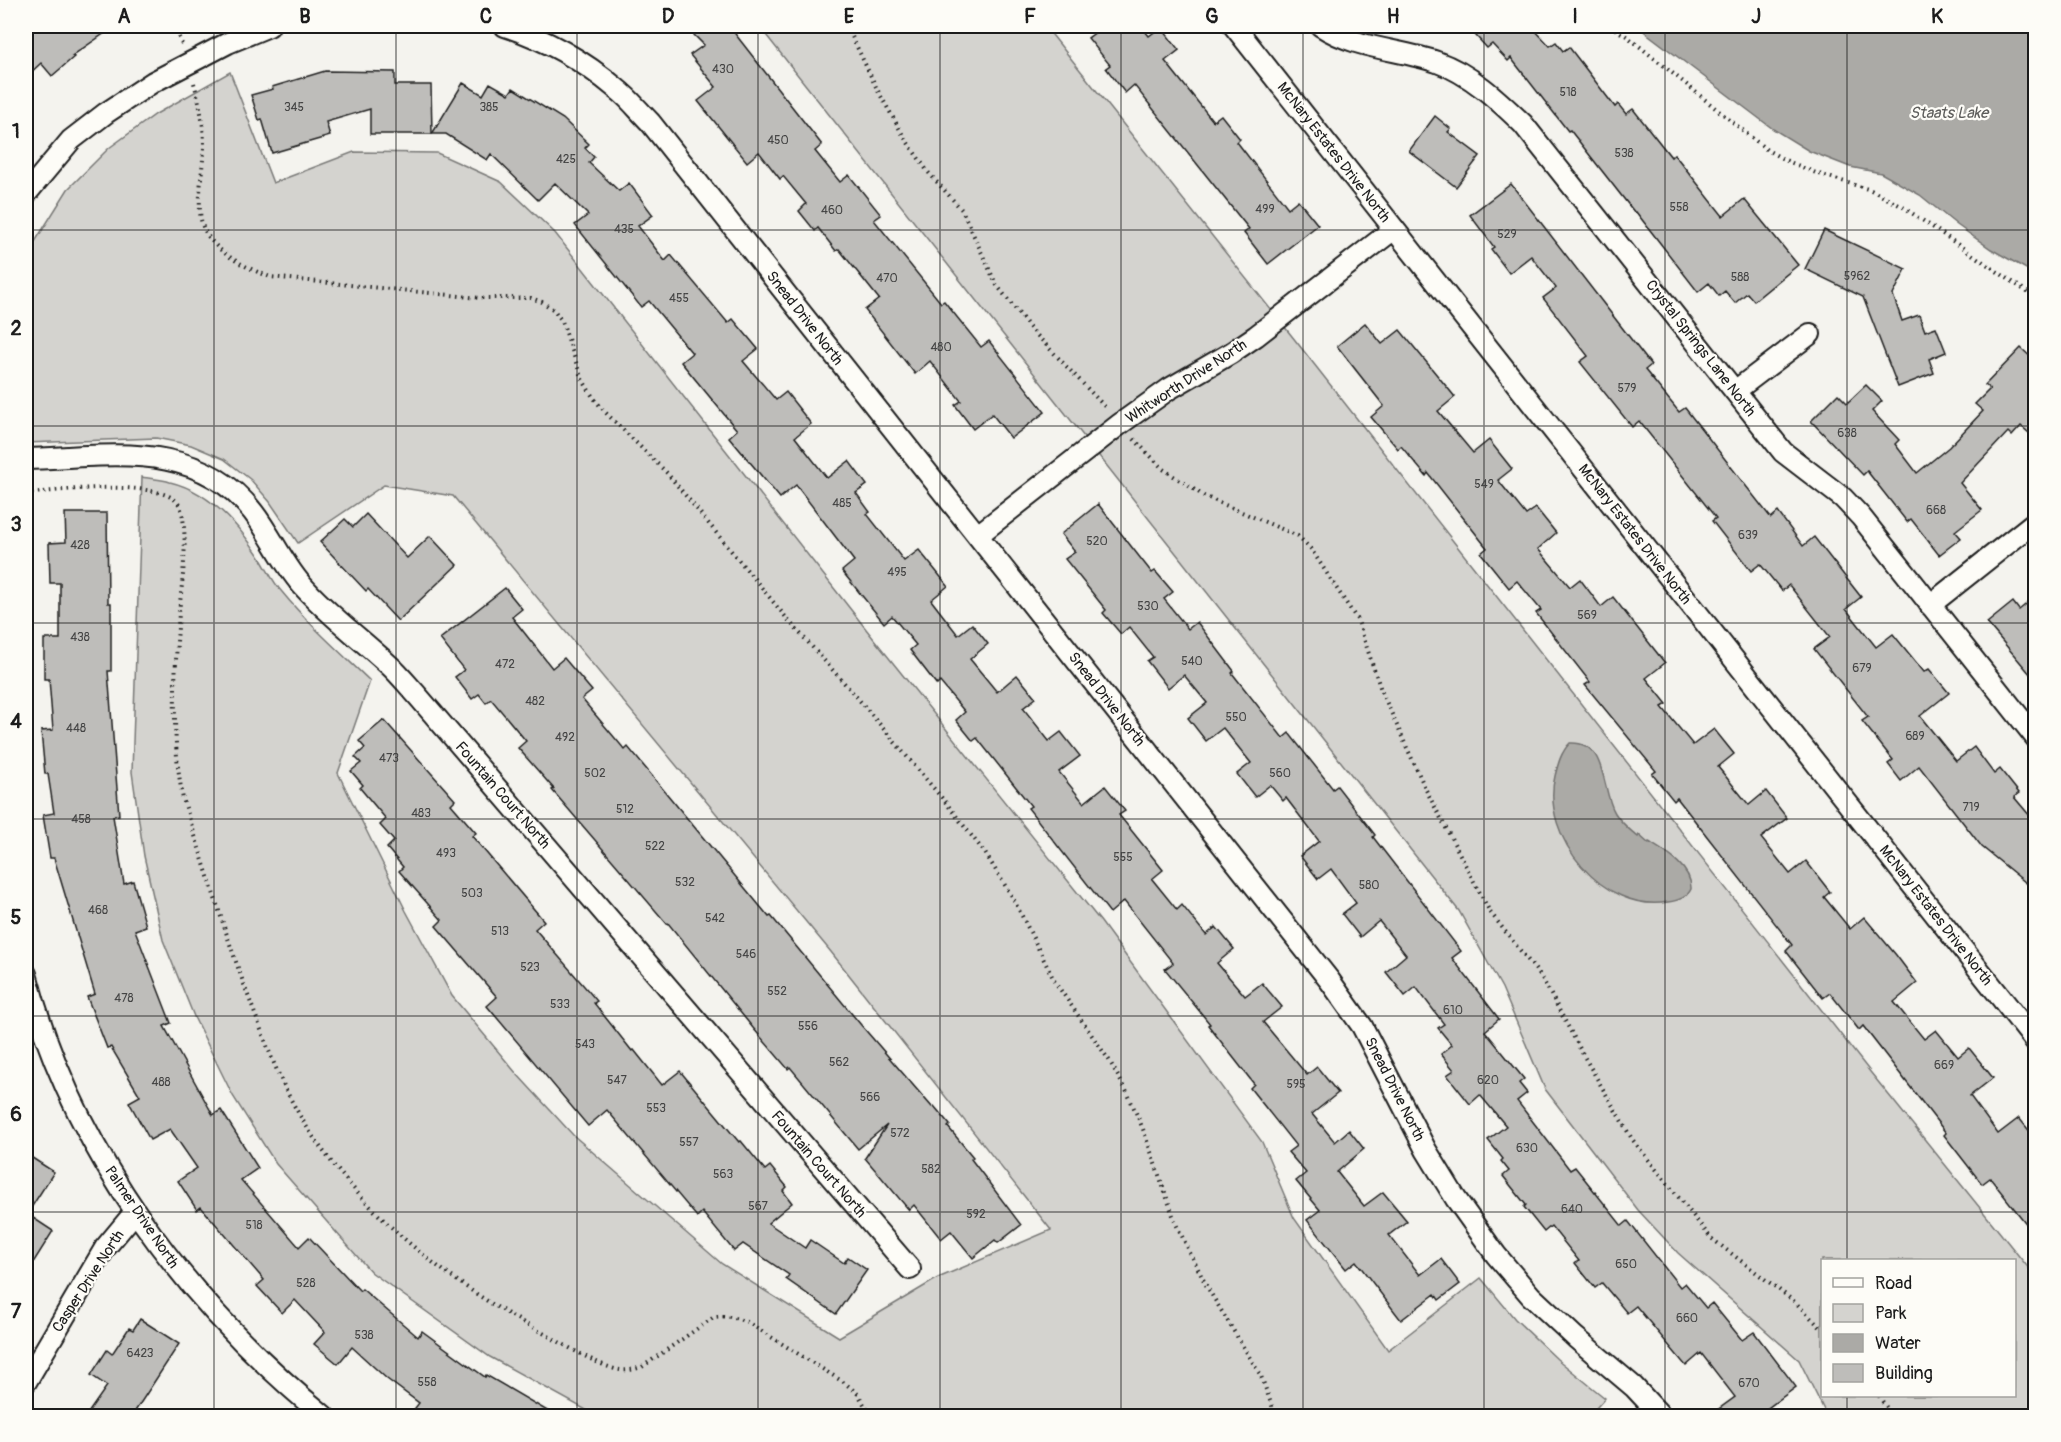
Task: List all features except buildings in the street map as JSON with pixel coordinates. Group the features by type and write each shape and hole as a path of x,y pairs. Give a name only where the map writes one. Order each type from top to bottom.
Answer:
{"street":[{"path":"26,194 71,140 106,113 144,88 189,63 269,26"},
{"name":"Snead Drive North","path":"505,26 534,35 585,66 618,89 650,122 1330,981 1362,1026 1426,1150 1456,1199 1496,1255 1531,1296 1634,1387 1661,1416"},
{"name":"McNary Estates Drive North","path":"1234,26 2036,1042"},
{"name":"Crystal Springs Lane North","path":"1321,26 1358,43 1437,62 1469,78 1523,124 1783,452 1843,498 1861,517 2036,738"},
{"name":"Whitworth Drive North","path":"978,535 1120,424 1169,389 1256,336 1394,229"},
{"path":"1735,391 1810,334"},
{"name":"Fountain Court North","path":"26,459 147,456 179,461 207,471 233,490 254,512 300,584 333,617 389,664 416,694 910,1269"},
{"path":"1930,605 2036,521"},
{"name":"Palmer Drive North","path":"26,974 33,1004 60,1077 98,1152 135,1212 175,1267 211,1309 266,1365 324,1416"},
{"name":"Casper Drive North","path":"26,1382 105,1248 135,1212"}],"path":[{"path":"847,26 877,89 904,137 928,172 962,210 996,284 1030,328 1163,469 1204,496 1298,536 1311,549 1358,621 1381,690 1426,790 1490,912 1542,978 1632,1139 1711,1238 1795,1302 1821,1328"},
{"path":"1610,26 1767,150 1816,173 1871,190 1903,207 2036,298"},
{"path":"189,63 201,109 204,145 200,217 209,238 229,256 270,277 480,298 531,298 542,302 558,315 571,343 581,377 593,397 605,412 667,473 789,621 947,804 985,854 1013,898 1055,982 1109,1060 1128,1094 1143,1129 1176,1224 1207,1287 1261,1376 1272,1406 1273,1416"},
{"path":"26,494 142,489 163,493 174,499 181,509 184,561 175,679 176,748 183,799 240,975 278,1073 308,1127 338,1170 363,1199 435,1264 471,1290 519,1320 604,1365 620,1370 642,1367 714,1317 736,1318 747,1322 845,1383 858,1394 871,1416"},
{"path":"1880,1397 1892,1416"}],"green space":[{"path":"759,26 1045,26 1299,345 1871,1073 2035,1276 2035,1416 1827,1416 1799,1360 1678,1253 1638,1210 1545,1089 1502,988 1459,911"},
{"path":"230,72 273,183 354,152 437,153 501,182 555,233 877,643 1101,922 1262,1142 1294,1218 1388,1350 1481,1278 1515,1319 1557,1359 1605,1398 1589,1416 597,1416 490,1357 371,1272 276,1164 233,1096 195,1019 163,940 144,856 132,772 142,477 184,486 220,509 249,541 275,583 292,604 370,681 338,773 406,911 452,996 516,1073 573,1135 722,1264 839,1337 938,1278 1051,1230 831,952 453,496 384,485 298,543 270,502 251,480 224,459 191,445 156,438 26,443 26,256 68,189 109,148 156,114"}],"water":[{"name":"Staats Lake","path":"1637,26 2035,26 2035,274 1991,249 1920,195 1881,173 1850,167 1809,151 1773,129"},
{"path":"1570,743 1582,745 1591,750 1597,758 1611,804 1623,823 1638,837 1639,835 1662,850 1682,867 1690,881 1691,889 1684,897 1671,902 1644,903 1621,896 1600,883 1582,866 1567,846 1557,823 1553,799 1557,767"}]}
